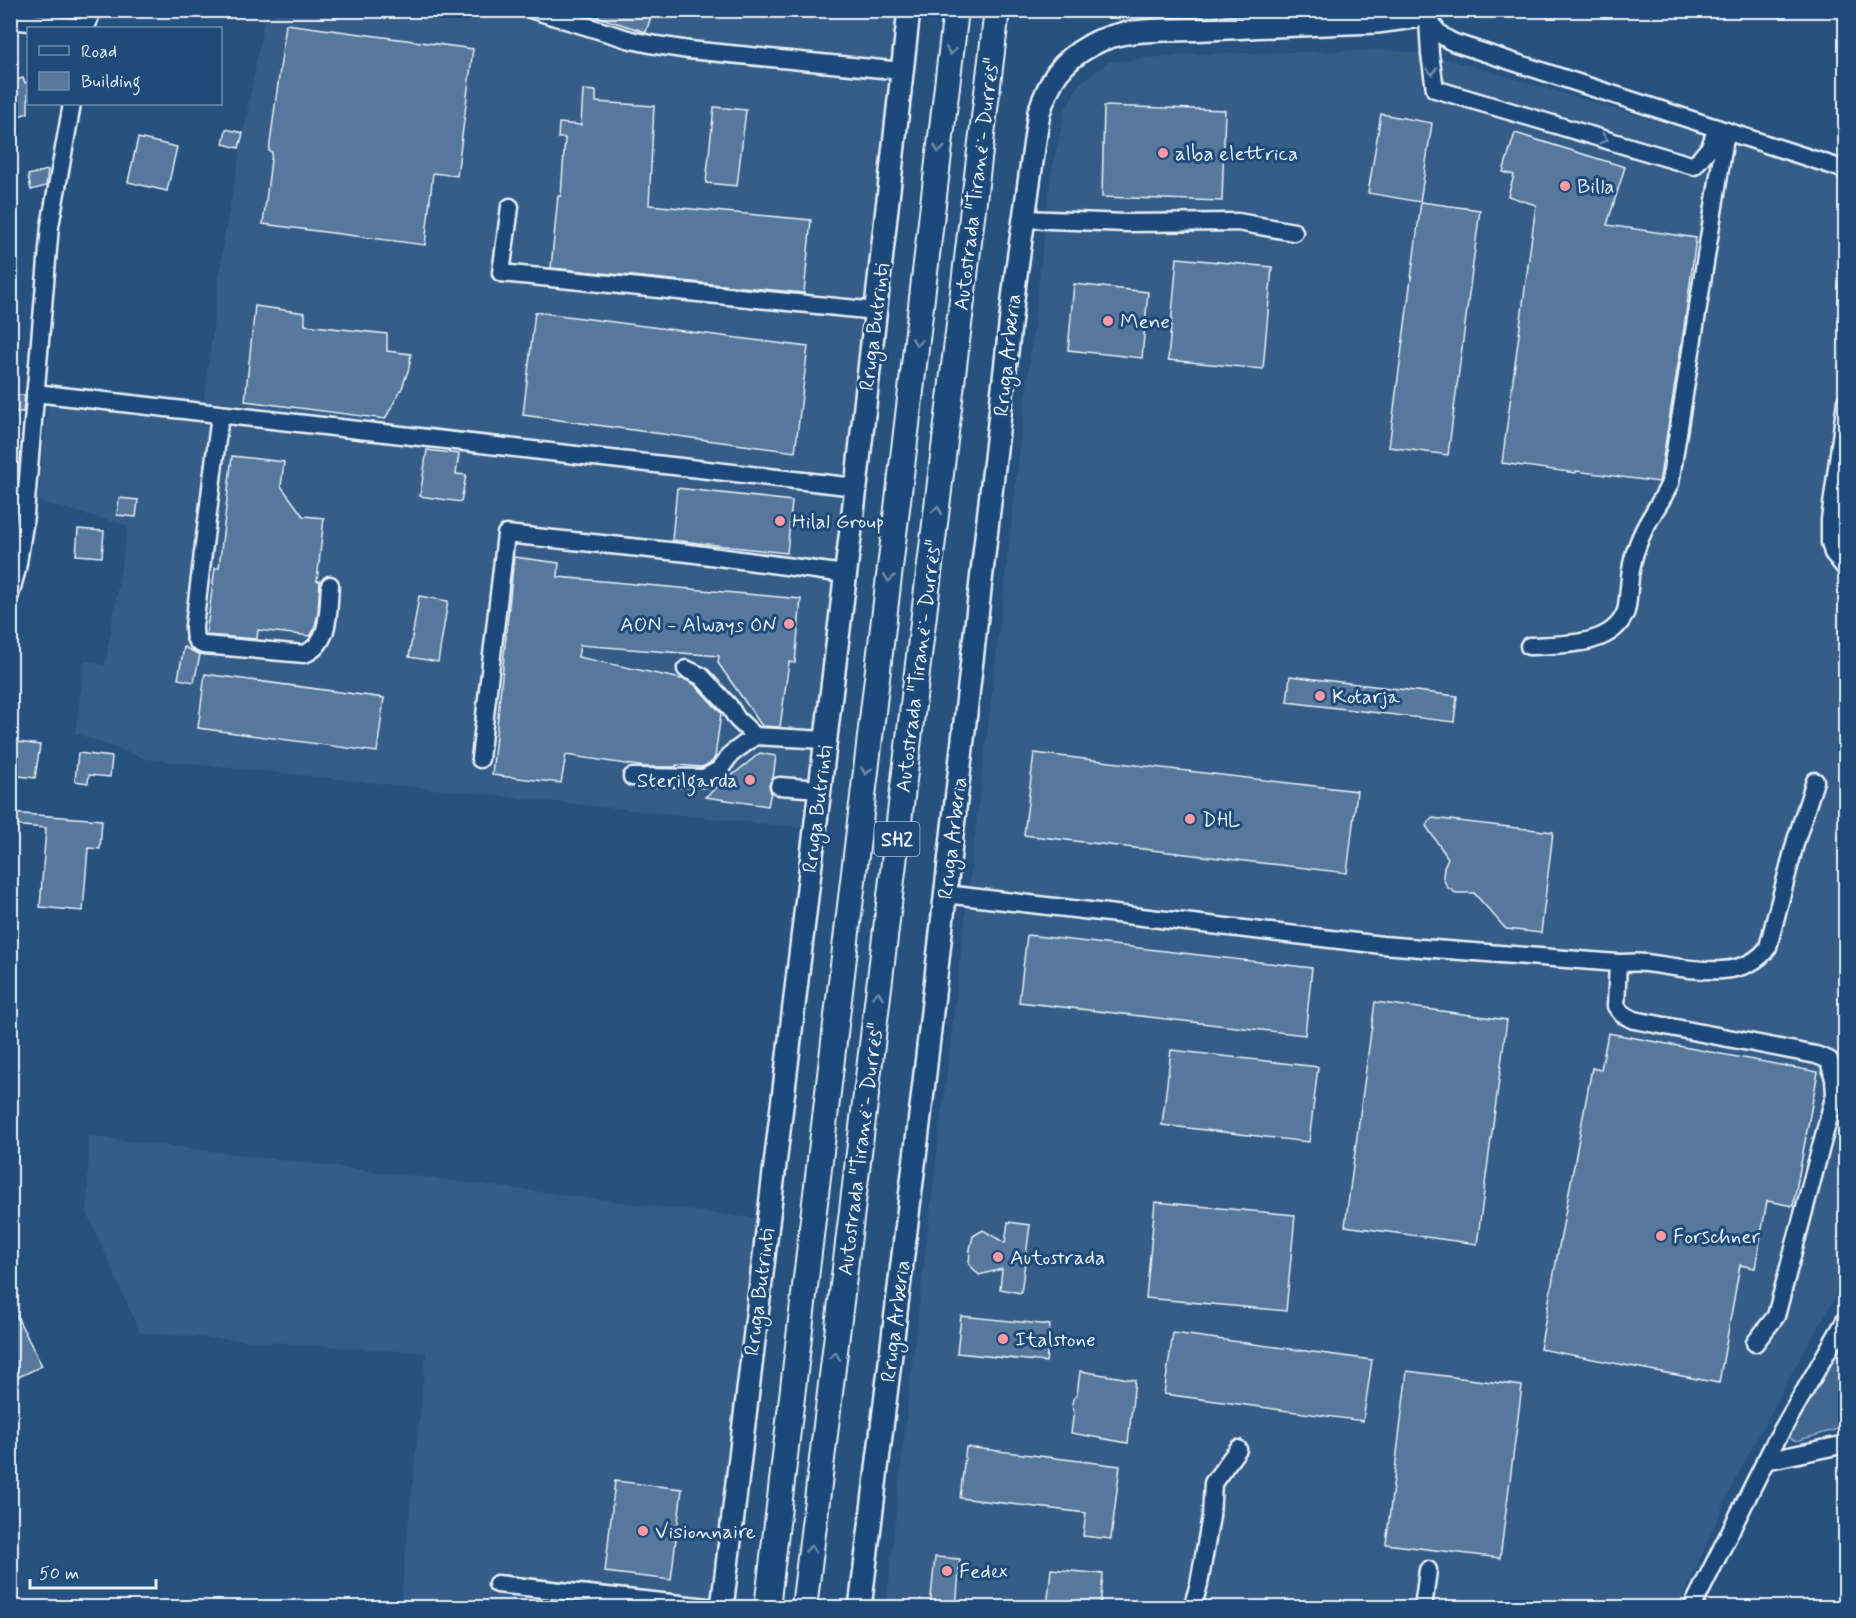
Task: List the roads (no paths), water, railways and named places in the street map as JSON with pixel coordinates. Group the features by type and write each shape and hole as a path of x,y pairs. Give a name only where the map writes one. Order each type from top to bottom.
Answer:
{"highway":[{"name":"Autostrada \"Tiranë - Durrës\"","path":"767,1608 956,10"},
{"name":"Autostrada \"Tiranë - Durrës\"","path":"804,1608 998,10"}],"main road":[{"name":"Rruga Butrinti","path":"719,1608 856,487 876,311 881,209 909,10"},
{"name":"Rruga Arberia","path":"860,1608 909,1212 1015,282 1039,112 1046,92 1056,72 1072,57 1092,44 1112,36 1131,33 1377,22 1400,20 1430,12"}],"street":[{"path":"86,27 92,10"},
{"path":"533,10 631,40 689,50 902,71"},
{"path":"1430,12 1430,54 1435,89 1694,166 1721,130"},
{"path":"1430,12 1431,23 1437,32 1447,39 1845,170"},
{"path":"10,20 76,27"},
{"path":"10,595 24,525 50,226 72,105"},
{"path":"1529,646 1564,644 1599,638 1618,625 1626,610 1631,565 1638,541 1664,498 1670,483 1721,130"},
{"path":"510,207 501,273 876,311"},
{"path":"1024,219 1126,223 1238,222 1294,232"},
{"path":"35,393 856,487"},
{"path":"1845,401 1830,520 1830,542 1833,553 1845,569"},
{"path":"220,415 194,626 196,640 204,645 309,653 325,635 330,585"},
{"path":"480,759 507,534 688,553 845,574"},
{"path":"686,669 701,676 729,706 737,719 755,736 825,740"},
{"path":"632,777 704,777 719,770 731,754 755,736"},
{"path":"945,894 1376,945 1644,963 1713,971 1755,960 1762,954 1770,940 1796,840 1815,781"},
{"path":"778,786 819,789"},
{"path":"1618,963 1616,1006 1622,1014 1634,1020 1816,1055 1829,1060 1835,1094 1776,1316 1755,1343"},
{"path":"1692,1608 1765,1461 1845,1319"},
{"path":"1765,1461 1845,1444"},
{"path":"1192,1608 1199,1584 1211,1516 1213,1483 1238,1449"},
{"path":"1423,1608 1428,1570"},
{"path":"496,1584 719,1608"}],"place":[{"name":"alba elettrica","path":"1163,153"},
{"name":"Billa","path":"1565,186"},
{"name":"Mene","path":"1108,321"},
{"name":"Hilal Group","path":"780,521"},
{"name":"AON - Always ON","path":"789,624"},
{"name":"Kotarja","path":"1320,696"},
{"name":"Sterilgarda","path":"750,780"},
{"name":"DHL","path":"1190,819"},
{"name":"Forschner","path":"1661,1236"},
{"name":"Autostrada","path":"998,1257"},
{"name":"Italstone","path":"1003,1339"},
{"name":"Visionnaire","path":"643,1531"},
{"name":"Fedex","path":"947,1571"}]}
